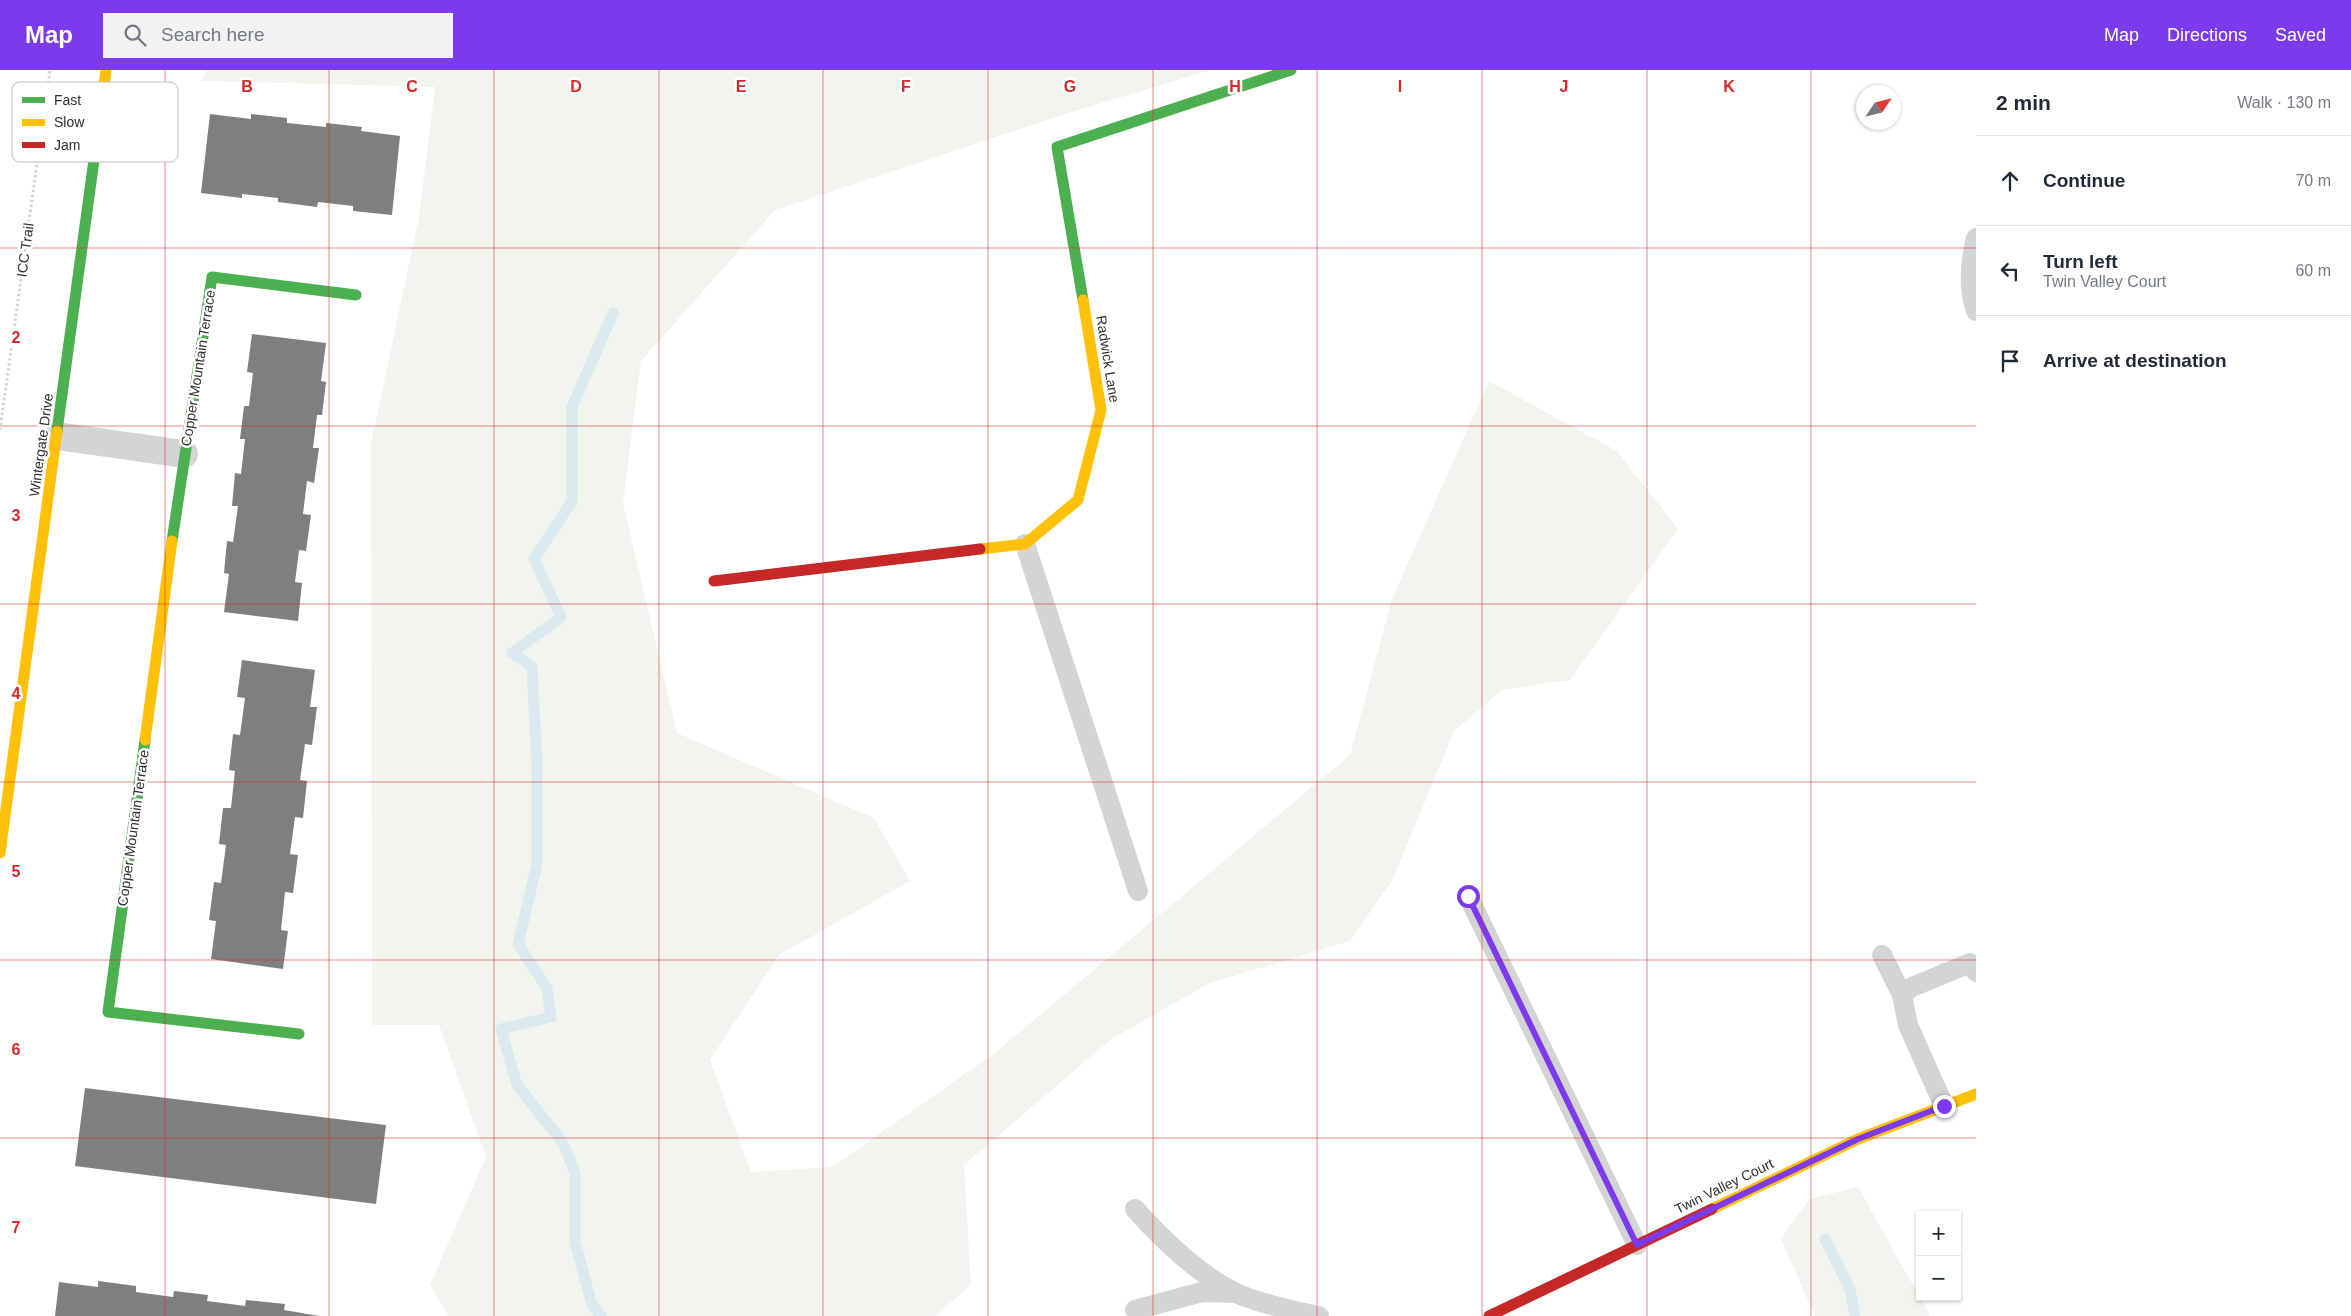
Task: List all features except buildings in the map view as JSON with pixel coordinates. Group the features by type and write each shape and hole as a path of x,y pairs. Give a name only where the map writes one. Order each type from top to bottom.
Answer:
{"street":[{"name":"Radwick Lane","path":"1025,544 1078,500 1101,410 1057,147 1291,70"},
{"name":"Wintergate Drive","path":"0,853 94,162"},
{"name":"Copper Mountain Terrace","path":"299,1034 108,1012 184,454 212,277 356,296"},
{"name":"Copper Mountain Terrace","path":"57,436 184,454"},
{"path":"714,580 1025,544"},
{"name":"Twin Valley Court","path":"1489,1316 1858,1139 1976,1094"}],"lane":[{"path":"1976,238 1971,260 1972,300 1976,312"},
{"path":"1025,544 1138,890"},
{"path":"1468,896 1637,1245"},
{"path":"1882,955 1902,995 1908,1025 1944,1106"},
{"path":"1902,995 1912,987 1970,963 1976,972"},
{"path":"1134,1209 1193,1264 1235,1293"},
{"path":"1135,1310 1202,1292 1235,1293 1319,1316"}],"path":[{"name":"ICC Trail","path":"0,430 37,162"}],"shaded area":[{"path":"207,70 1211,70 1075,111 775,210 641,361 623,503 677,733 874,818 910,881 779,955 710,1060 751,1172 832,1167 996,1052 1350,755 1392,599 1489,381 1617,451 1678,529 1570,680 1502,690 1454,731 1393,879 1350,941 1210,983 1110,1040 964,1165 971,1285 935,1316 448,1316 430,1285 486,1157 439,1025 372,1025 371,443 419,217 435,87 201,81"},
{"path":"1858,1187 1916,1291 1916,1301 1922,1301 1930,1316 1815,1316 1781,1239 1809,1199"}],"waterway":[{"path":"601,1316 592,1305 575,1242 575,1173 563,1143 517,1085 501,1029 551,1017 547,988 518,944 537,864 537,763 532,667 512,653 561,617 534,559 572,501 572,407 613,313"},
{"path":"1825,1239 1850,1289 1855,1316"}],"traffic: fast":[{"path":"1083,300 1057,147 1291,70"},
{"path":"57,431 94,162"},
{"path":"172,541 212,277 356,295"},
{"path":"145,740 108,1012 299,1034"}],"traffic: slow":[{"path":"104,82 106,70"},
{"path":"980,549 1025,544 1078,500 1101,410 1083,300"},
{"path":"0,853 57,431"},
{"path":"145,740 172,541"},
{"path":"1712,1209 1858,1139 1976,1094"}],"traffic: jam":[{"path":"714,581 980,549"},
{"path":"1489,1316 1712,1209"}],"route":[{"path":"1468,896 1637,1245 1858,1139 1944,1106"}]}
